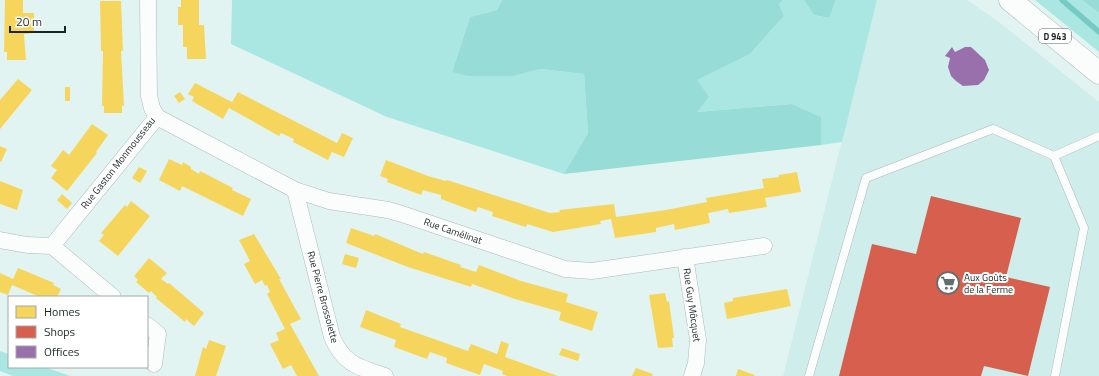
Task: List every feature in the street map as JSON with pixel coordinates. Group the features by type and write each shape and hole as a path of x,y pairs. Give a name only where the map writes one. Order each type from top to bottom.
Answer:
{"main road":[{"name":"D 943","path":"1010,0 1099,73"}],"street":[{"name":"Rue Gaston Monmousseau","path":"52,246 157,118 152,108 149,96 148,0"},
{"name":"Rue Camélinat","path":"157,118 295,190 329,201 388,210 402,214 565,269 592,271 764,246"},
{"name":"Rue Pierre Brossolette","path":"295,190 332,337 336,347 348,361 385,376"},
{"path":"0,240 27,245 52,246 112,296"},
{"name":"Rue Guy Môcquet","path":"685,257 698,340 696,363 692,376"},
{"path":"148,326 158,334 154,364"}],"lane":[{"path":"809,376 866,178 993,129 1054,156 1084,228 1055,376"},
{"path":"1054,156 1099,136"}],"shaded area":[{"path":"232,0 502,0 497,10 470,17 452,72 513,76 540,69 584,74 588,133 564,174 387,117 231,44"},
{"path":"502,0 783,0 779,4 784,16 750,54 697,80 709,97 697,112 792,104 821,117 821,145 564,174 588,133 584,74 540,69 513,76 468,76 452,72 470,17 497,10"},
{"path":"783,0 804,0 814,15 829,18 836,0 877,0 842,142 821,145 821,117 792,104 697,112 696,80 750,54 784,16 779,4"},
{"path":"804,0 836,0 829,18 814,15"},
{"path":"877,0 967,0 999,22 1099,102 1099,376 783,376"},
{"path":"1035,0 1082,0 1099,13 1099,52"},
{"path":"1082,0 1099,0 1099,13"},
{"path":"0,351 8,354 8,368 48,368 70,376 13,376 0,371"}],"building: Homes":[{"path":"5,0 23,0 23,13 34,13 34,33 24,34 26,60 7,60 7,52 4,52"},
{"path":"181,0 199,0 199,25 204,25 206,59 187,59 187,47 183,47 183,25 178,25 178,7 181,7"},
{"path":"100,1 121,1 123,51 121,51 124,106 122,106 122,113 104,113 104,106 102,106 103,51 101,51"},
{"path":"18,79 32,90 0,129 0,100"},
{"path":"195,83 232,102 238,92 337,143 342,133 353,138 344,157 332,152 328,160 293,142 294,139 281,133 279,136 229,108 223,119 192,101 194,97 188,94"},
{"path":"65,87 70,87 70,101 65,101"},
{"path":"180,92 185,99 179,103 174,96"},
{"path":"92,124 108,135 96,152 97,153 67,191 51,178 57,170 51,166 63,150 69,155"},
{"path":"0,146 7,149 1,162 0,161"},
{"path":"169,159 182,165 183,162 199,174 200,171 233,188 232,190 251,199 243,216 182,186 180,191 159,180"},
{"path":"386,160 428,176 447,180 550,213 560,212 559,210 614,204 616,217 666,210 707,202 706,198 764,188 762,179 779,177 779,175 797,172 801,192 765,198 767,207 729,213 728,209 708,213 710,223 675,230 674,224 656,228 656,232 615,238 611,219 600,221 601,224 553,232 527,224 526,227 492,216 493,212 478,207 476,212 441,199 441,195 423,190 421,195 387,182 388,179 380,176"},
{"path":"139,167 147,171 140,183 132,178"},
{"path":"0,181 23,190 17,210 0,204"},
{"path":"62,194 72,203 67,209 57,200"},
{"path":"131,201 150,216 118,256 99,241 104,235 101,233 125,205 127,207"},
{"path":"351,228 374,236 375,234 423,254 424,252 476,272 479,265 521,281 568,294 566,302 598,312 592,331 559,320 561,312 515,299 472,284 471,287 408,267 346,243"},
{"path":"254,234 281,279 279,279 301,319 290,324 319,376 297,376 291,365 283,369 270,344 279,340 276,333 285,329 267,294 270,292 267,285 265,286 262,280 255,284 244,264 250,261 239,240"},
{"path":"345,254 359,258 356,268 342,264"},
{"path":"149,258 167,273 161,279 168,284 169,283 204,313 194,326 186,319 185,322 156,298 157,297 151,291 149,293 136,282 138,280 134,276"},
{"path":"18,268 54,283 53,285 61,289 58,296 38,296 12,285 8,295 0,292 0,273 13,279"},
{"path":"787,289 791,306 727,319 724,303 733,301 733,298"},
{"path":"665,293 667,302 669,301 674,338 672,338 673,347 658,348 649,295"},
{"path":"366,310 401,324 400,327 468,351 471,344 497,354 501,341 509,344 505,357 558,376 507,376 502,374 503,371 484,364 480,375 446,363 447,358 430,352 427,359 394,347 396,340 360,327"},
{"path":"209,340 226,346 216,376 195,376 203,347 206,349"},
{"path":"562,348 580,354 578,361 559,355"},
{"path":"636,368 653,374 652,376 632,376"},
{"path":"738,369 755,375 736,376"}],"building: Shops":[{"name":"Aux Goûts de la Ferme","path":"931,196 1021,218 1006,277 1050,287 1028,376 984,366 981,376 839,376 872,244 916,254"}],"building: Offices":[{"path":"952,47 955,52 965,47 971,47 985,60 989,70 984,80 978,85 963,86 951,76 948,67 950,58 945,56"}],"waterway":[{"path":"1062,0 1099,32"}],"place":[{"name":"Aux Goûts de la Ferme","path":"948,283"}]}
